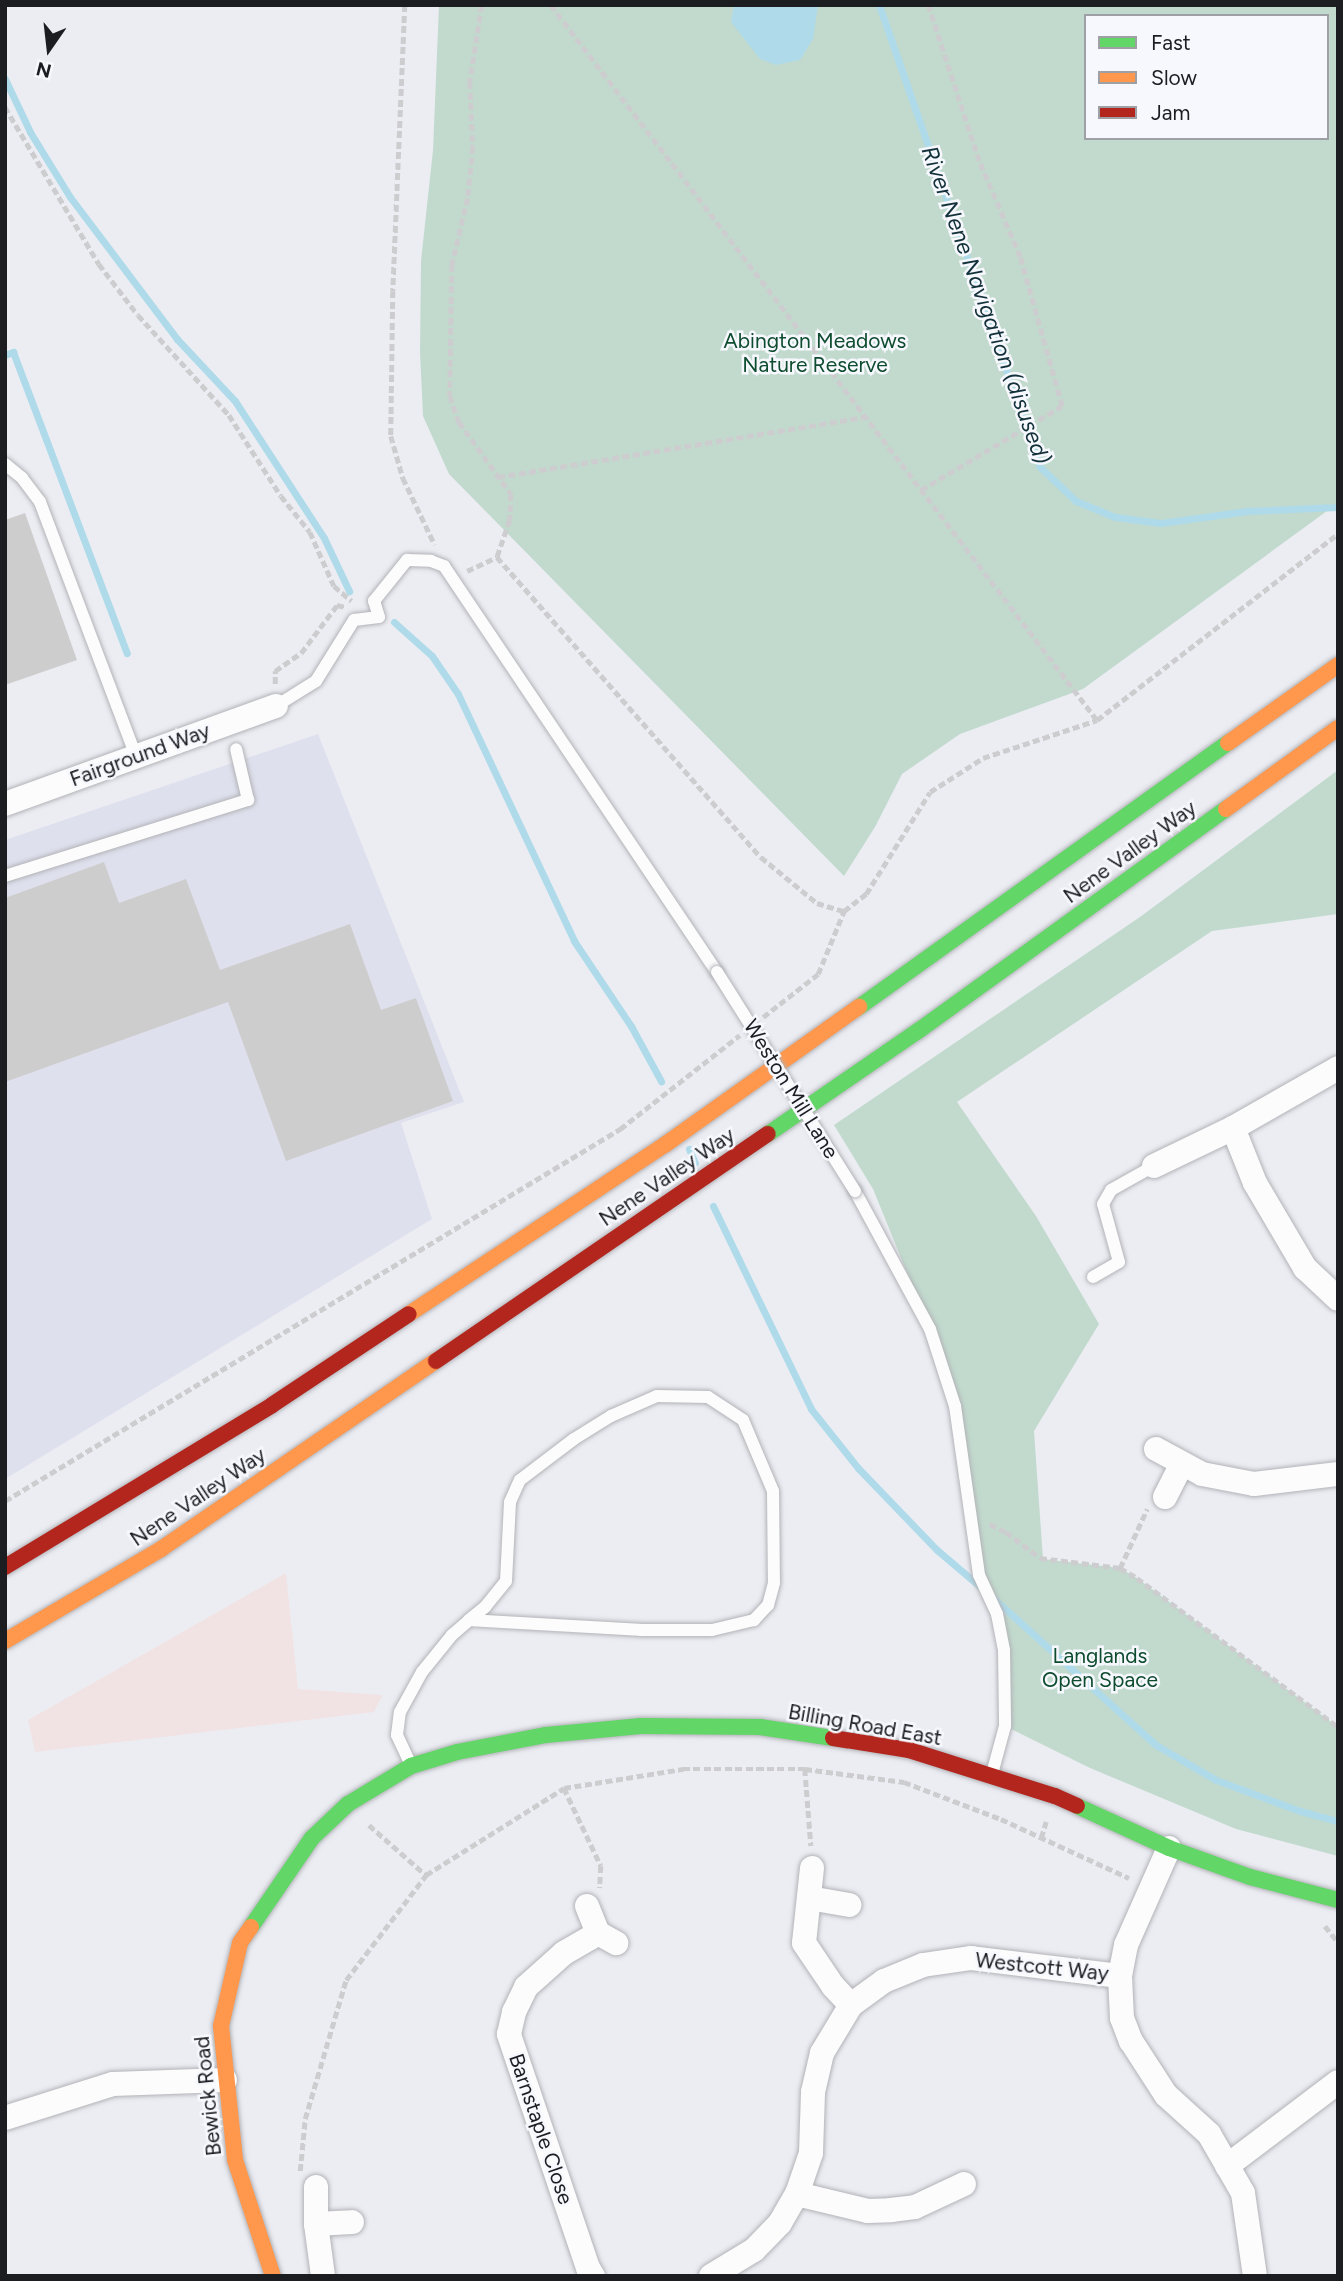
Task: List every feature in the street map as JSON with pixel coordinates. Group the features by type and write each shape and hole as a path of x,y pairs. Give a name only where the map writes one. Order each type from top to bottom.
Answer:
{"main road":[{"name":"Nene Valley Way","path":"5,1567 272,1405 666,1144 1338,665"},
{"name":"Nene Valley Way","path":"5,1641 161,1549 918,1031 1338,728"},
{"path":"102,1489 272,1405"},
{"path":"76,1619 161,1549"},
{"name":"Billing Road East","path":"370,1789 411,1766 457,1752 546,1735 641,1726 760,1727 909,1750 1072,1802 1169,1848 1250,1877 1338,1899"},
{"name":"Bewick Road","path":"273,2276 235,2160 221,2026 240,1943 312,1838 348,1804 370,1789"}],"street":[{"name":"Fairground Way","path":"5,804 276,706"},
{"path":"1153,1166 1233,1128 1338,1068"},
{"path":"1233,1128 1255,1183 1305,1268 1338,1300"},
{"path":"1156,1449 1202,1474 1254,1484 1338,1474"},
{"path":"1165,1497 1182,1464"},
{"path":"1169,1848 1126,1945 1119,1976 1122,2018 1131,2041 1166,2095 1209,2134 1243,2193 1255,2276"},
{"path":"812,1868 804,1943 833,1986 851,2005"},
{"path":"808,1898 849,1905"},
{"name":"Barnstaple Close","path":"593,1899 607,1938 564,1953 526,1987 514,2012 509,2034 588,2268 593,2276"},
{"name":"Westcott Way","path":"711,2276 754,2250 780,2223 797,2194 811,2153 813,2092 822,2053 851,2005 884,1981 923,1965 971,1958 1119,1976"},
{"path":"5,2118 113,2084 225,2080"},
{"path":"1227,2166 1338,2082"},
{"path":"307,2184 323,2276"},
{"path":"797,2194 867,2211 891,2210 915,2207 964,2184"},
{"path":"316,2224 352,2222"}],"lane":[{"path":"5,464 22,478 40,502 136,756"},
{"path":"5,481 22,478"},
{"path":"276,706 316,681 354,620 379,617 374,601 407,560 431,561 444,566"},
{"name":"Weston Mill Lane","path":"444,566 717,972 855,1191 930,1329 956,1406 979,1574 997,1614 1004,1650 1005,1726 992,1775"},
{"path":"5,876 248,800 236,749"},
{"path":"1093,1277 1119,1262 1103,1204 1111,1190 1153,1166"},
{"path":"411,1766 397,1735 400,1712 422,1672 452,1635 506,1581 510,1502 520,1480 574,1439 611,1416 657,1396 708,1397 743,1420 773,1491 774,1583 768,1605 754,1620 712,1630 640,1630 469,1620"}],"path":[{"path":"405,5 393,291 391,436 403,478 444,566"},
{"path":"453,577 496,558 510,520 511,494 459,422 450,396 452,265 468,198 473,147 470,82 482,5"},
{"path":"551,5 1097,720"},
{"path":"921,490 1062,406 1020,257 979,160 928,5"},
{"path":"5,107 99,264 138,315 229,415 281,496 310,532 334,586 349,601 374,601"},
{"path":"497,477 865,416"},
{"path":"752,1026 818,974 845,911 866,894 930,792 983,758 1097,720 1338,534"},
{"path":"496,558 761,857 817,903 845,911"},
{"path":"276,706 275,671 301,653 337,605 379,617"},
{"path":"5,1501 620,1129 741,1034"},
{"path":"1120,1568 1152,1497 1165,1497"},
{"path":"970,1514 1006,1532 1040,1558 1120,1568 1338,1727"},
{"path":"307,2184 305,2119 346,1980 426,1875 564,1788 683,1769 805,1769 904,1782 1001,1819 1153,1889"},
{"path":"805,1769 812,1868"},
{"path":"564,1788 601,1866 593,1899"},
{"path":"348,1804 426,1875"}],"shaded area":[{"path":"318,734 464,1102 401,1123 432,1219 5,1479 5,840"},
{"path":"286,1573 298,1689 383,1695 374,1712 35,1752 28,1720"}],"green space":[{"name":"Abington Meadows Nature Reserve","path":"439,5 1338,5 1338,503 1083,689 960,734 902,774 875,827 844,876 449,474 423,416 420,353 421,261 433,150"},
{"name":"Langlands Open Space","path":"1338,770 1338,914 1212,931 957,1102 1036,1216 1099,1324 1034,1431 1043,1559 1120,1568 1338,1727 1338,1856 1236,1829 1090,1768 1005,1726 1004,1650 979,1575 955,1406 930,1329 873,1189 834,1125 1140,917"}],"water":[{"path":"734,5 818,5 813,39 800,60 776,65 760,59 731,22"}],"building":[{"path":"25,513 77,660 5,685 5,520"},
{"path":"104,862 119,903 186,879 220,970 350,924 381,1010 416,998 453,1101 286,1161 228,1002 5,1082 5,898"}],"waterway":[{"name":"River Nene Navigation (disused)","path":"879,5 1040,467 1076,501 1115,517 1161,523 1247,511 1338,507"},
{"path":"5,79 30,132 70,197 177,339 235,401 324,538 349,591"},
{"path":"5,355 13,352 127,653"},
{"path":"394,622 432,656 458,694 574,941 631,1026 661,1081"},
{"path":"689,1149 695,1163"},
{"path":"713,1206 811,1409 858,1468 937,1550 983,1589"},
{"path":"992,1597 1156,1745 1216,1780 1300,1811 1338,1821"}],"traffic: fast":[{"path":"859,1007 1228,743"},
{"path":"768,1134 918,1031 1226,809"},
{"path":"251,1927 312,1838 348,1804 411,1766 457,1752 546,1735 641,1726 760,1727 833,1738"},
{"path":"1077,1806 1169,1848 1250,1877 1338,1900"}],"traffic: slow":[{"path":"1228,743 1338,665"},
{"path":"1226,809 1338,728"},
{"path":"409,1314 666,1144 859,1007"},
{"path":"5,1641 161,1549 436,1361"},
{"path":"251,1927 240,1943 221,2026 235,2160 273,2276"}],"traffic: jam":[{"path":"436,1361 768,1134"},
{"path":"5,1567 272,1405 409,1314"},
{"path":"833,1738 909,1750 1055,1796 1077,1806"}]}
